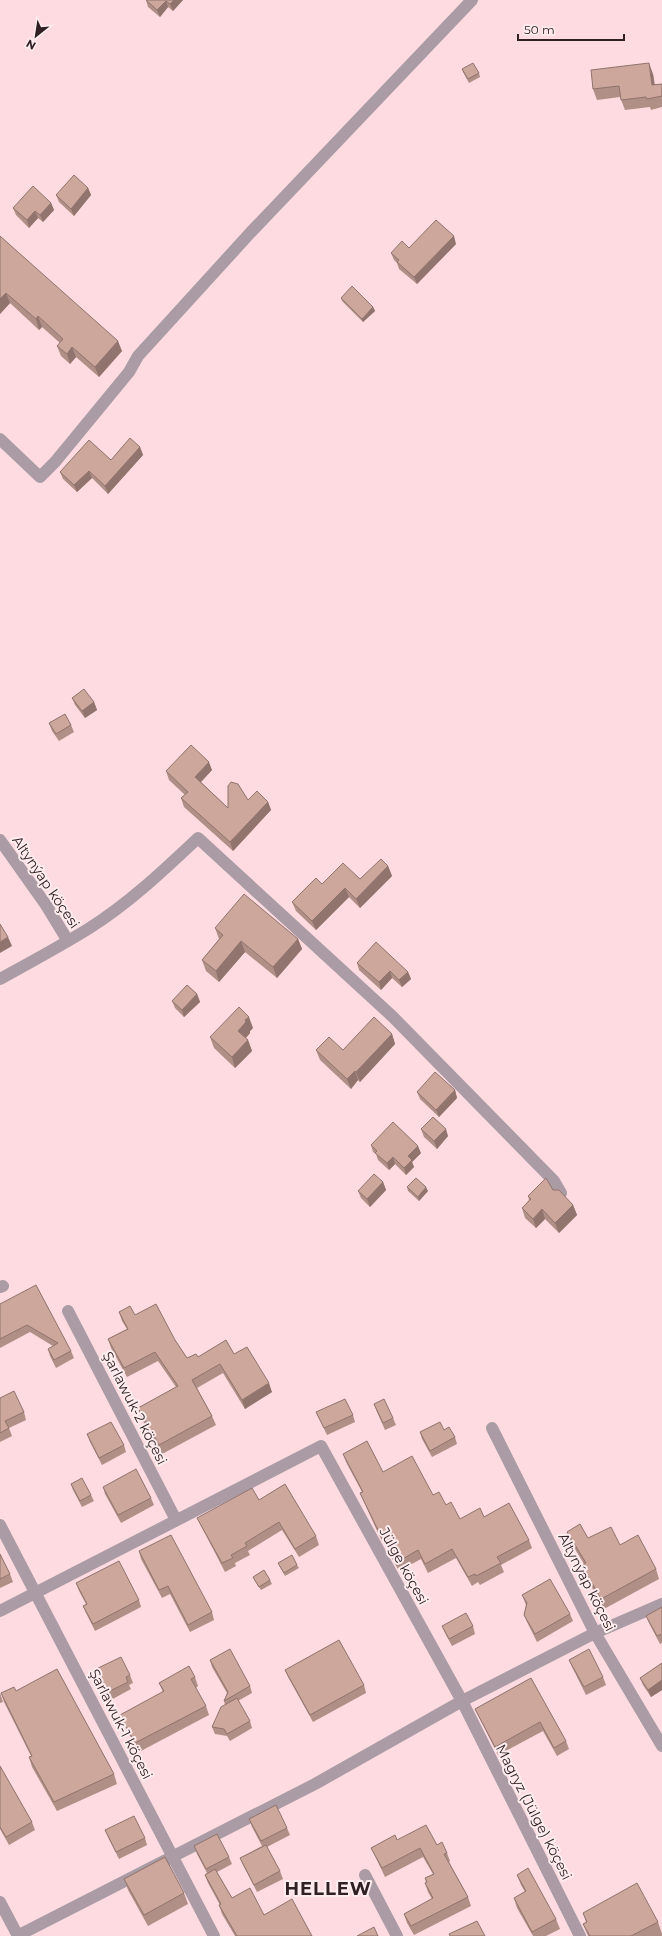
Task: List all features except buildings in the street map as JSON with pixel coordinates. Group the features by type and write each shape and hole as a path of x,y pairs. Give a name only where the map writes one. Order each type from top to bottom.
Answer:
{"street":[{"path":"0,439 40,477 55,462 128,372 138,356 251,232 472,0"},
{"path":"0,979 68,941 116,909 155,878 198,838 393,1018 554,1181 561,1193"},
{"name":"Altynýap köçesi","path":"0,840 46,905 68,941"},
{"name":"Şarlawuk-2 köçesi","path":"68,1311 176,1520"},
{"name":"Altynýap köçesi","path":"492,1428 595,1633 662,1746"},
{"name":"Jülge köçesi","path":"176,1520 320,1446 462,1701"},
{"path":"0,1611 36,1591 176,1520"},
{"name":"Şarlawuk-1 köçesi","path":"0,1525 36,1591 214,1936"},
{"path":"0,1902 18,1936 315,1784 462,1701 595,1633 662,1604"},
{"name":"Magryz (Jülge) köçesi","path":"462,1701 580,1936"},
{"path":"364,1875 397,1936"}],"district":[{"name":"HELLEW","path":"328,1889"}]}
